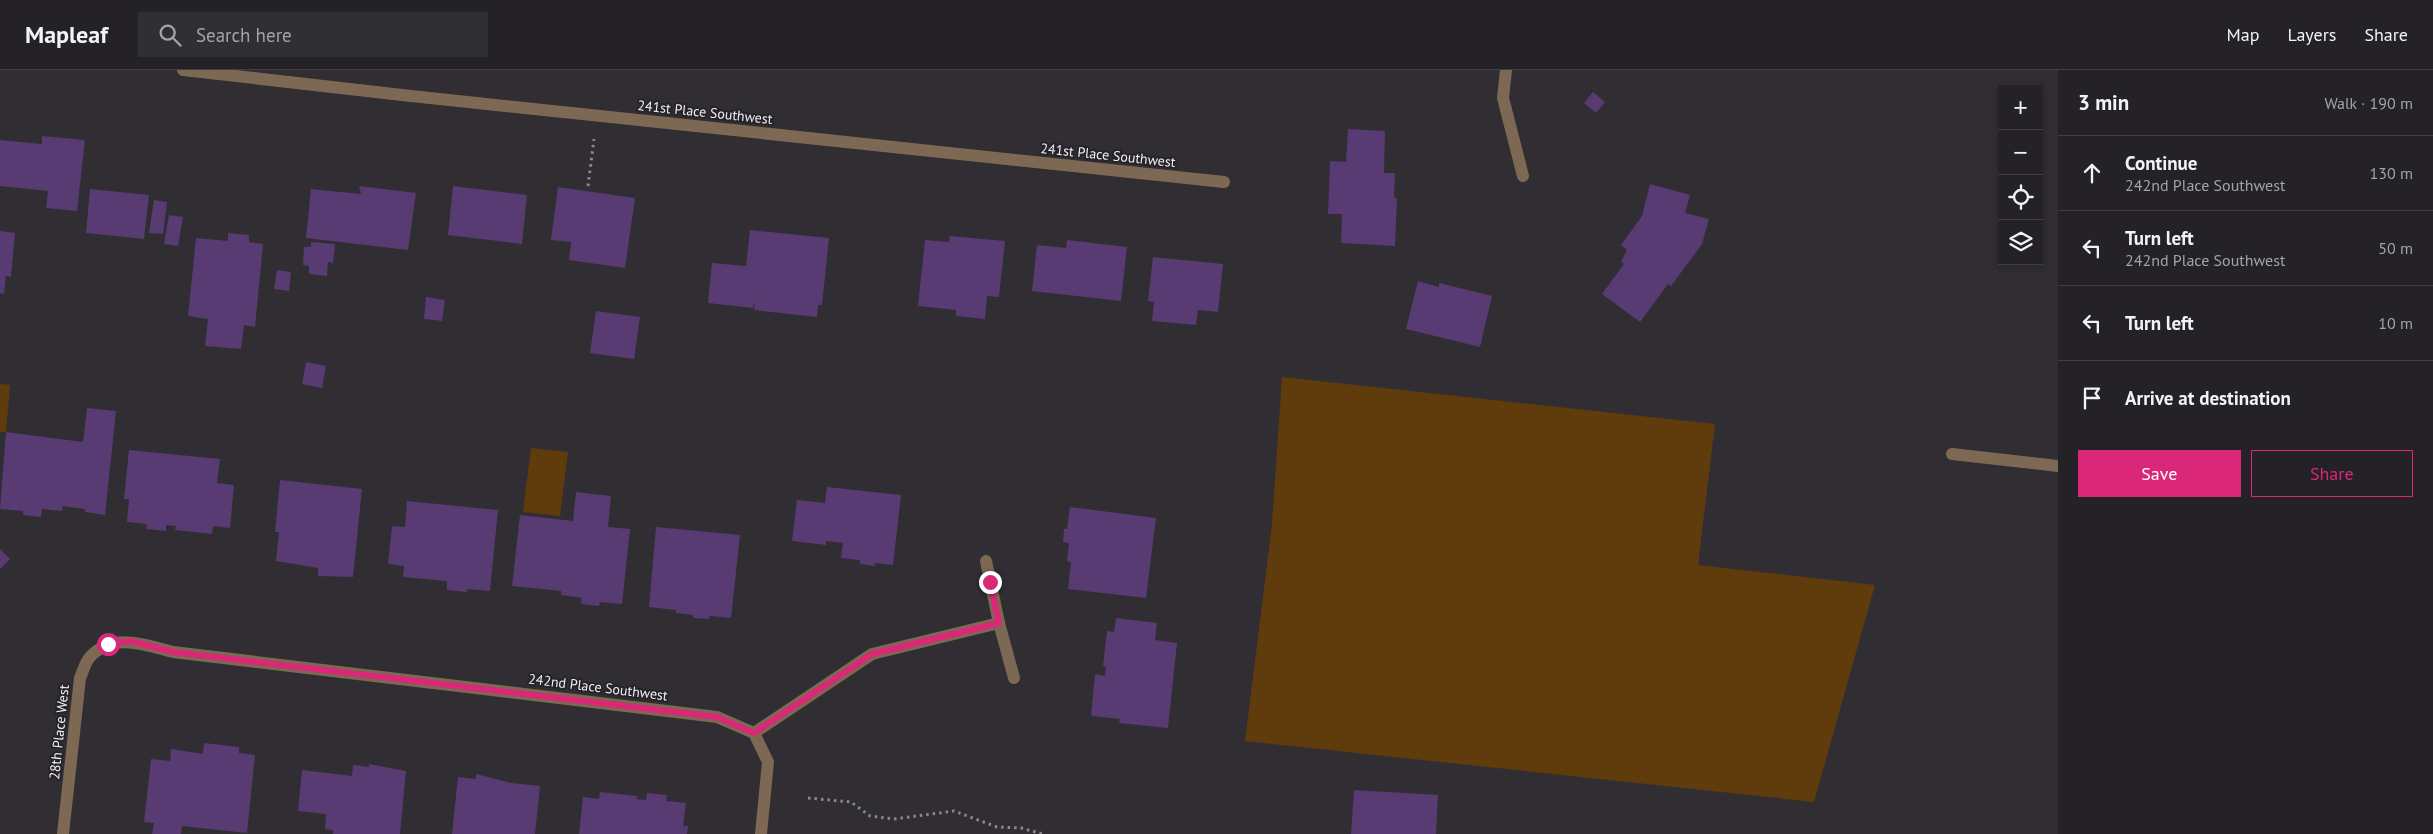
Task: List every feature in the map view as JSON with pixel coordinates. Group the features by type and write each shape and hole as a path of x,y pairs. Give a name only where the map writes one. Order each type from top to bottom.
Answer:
{"street":[{"name":"241st Place Southwest","path":"183,70 429,98 1224,182"},
{"path":"1506,70 1502,98 1523,176"},
{"path":"1952,454 2058,466"},
{"path":"986,561 999,623 1014,678"},
{"path":"761,834 768,762 754,733 872,654 999,623"},
{"name":"242nd Place Southwest","path":"108,644 131,641 173,652 717,717 754,733"},
{"name":"28th Place West","path":"63,834 80,678 89,658 108,644"}],"path":[{"path":"588,186 595,132"},
{"path":"808,798 851,802 870,816 894,819 954,811 997,827 1021,828 1043,834"}],"shaded area":[{"path":"1282,377 1715,424 1698,565 1875,585 1814,802 1245,741 1272,524"},
{"path":"0,384 10,385 6,432 0,432"},
{"path":"531,448 568,452 560,516 523,512"}],"building":[{"path":"1593,92 1605,102 1596,113 1584,103"},
{"path":"1348,129 1385,131 1384,173 1395,173 1394,198 1397,198 1395,246 1341,243 1342,214 1328,214 1330,161 1346,162"},
{"path":"42,136 85,140 77,211 46,208 48,191 0,186 0,140 42,144"},
{"path":"1650,184 1690,195 1685,213 1709,219 1702,244 1671,286 1668,284 1640,322 1602,294 1624,264 1621,262 1627,250 1621,245 1642,216"},
{"path":"359,186 416,193 408,250 306,238 311,189 361,194"},
{"path":"453,186 527,195 522,244 448,235"},
{"path":"558,187 635,198 625,268 569,260 571,242 551,240"},
{"path":"90,189 149,195 144,239 86,233"},
{"path":"154,200 167,202 163,234 149,233"},
{"path":"169,215 183,217 178,246 164,244"},
{"path":"750,230 829,238 822,305 818,305 817,317 754,310 755,300 753,308 708,303 712,263 746,266"},
{"path":"0,231 15,233 11,277 6,276 4,294 0,293"},
{"path":"228,233 249,235 249,242 263,244 255,327 244,325 241,349 205,346 208,319 188,316 196,238 228,241"},
{"path":"950,236 1005,241 999,297 987,296 985,319 956,316 956,310 918,306 925,240 949,242"},
{"path":"1067,240 1127,247 1121,301 1032,291 1037,245 1066,248"},
{"path":"311,242 335,244 333,263 328,262 327,276 309,274 309,266 303,265 304,247 311,247"},
{"path":"1153,257 1223,264 1218,312 1198,310 1196,325 1152,321 1154,302 1148,301"},
{"path":"277,270 291,272 289,291 274,289"},
{"path":"1418,281 1439,287 1439,283 1492,296 1480,347 1406,329"},
{"path":"426,297 445,300 442,321 424,319"},
{"path":"596,311 640,317 634,359 590,353"},
{"path":"306,362 326,366 322,388 302,384"},
{"path":"87,408 116,411 105,515 85,512 85,509 63,506 62,511 42,509 41,517 23,515 23,511 0,509 6,432 83,442"},
{"path":"129,450 220,459 217,483 234,485 230,528 213,526 212,534 175,530 176,526 166,525 166,531 146,529 147,524 127,522 129,499 124,499"},
{"path":"280,480 362,489 353,577 318,576 318,568 276,561 279,532 275,532"},
{"path":"827,487 901,495 893,565 875,563 875,566 860,564 860,560 841,558 843,543 826,541 826,545 792,541 797,500 825,503"},
{"path":"576,492 611,496 608,527 630,529 622,604 600,602 599,606 581,604 582,598 561,595 561,591 512,586 520,515 573,521"},
{"path":"407,501 498,510 490,591 467,589 467,592 447,590 447,581 403,577 404,566 388,564 392,526 405,527"},
{"path":"1070,507 1156,518 1146,598 1068,589 1071,562 1067,561 1069,543 1063,542 1064,529 1067,529"},
{"path":"656,527 740,535 731,618 710,616 709,619 693,618 693,615 676,613 676,610 649,607"},
{"path":"0,549 10,559 0,569"},
{"path":"1116,618 1157,623 1155,640 1177,643 1168,728 1119,723 1120,719 1091,716 1095,674 1105,676 1106,667 1103,666 1107,631 1114,632"},
{"path":"204,743 239,747 239,753 255,755 247,833 182,826 181,834 152,834 154,823 144,822 151,759 170,761 171,749 203,754"},
{"path":"369,764 406,771 400,834 333,834 333,830 325,829 326,814 298,811 302,770 352,776 353,765 369,767"},
{"path":"476,774 511,783 540,786 535,834 452,834 458,777 476,779"},
{"path":"1354,790 1438,795 1436,834 1351,834"},
{"path":"600,792 637,796 637,799 646,800 647,793 667,795 666,801 686,803 683,826 688,826 687,834 579,834 583,797 599,799"}],"route":[{"path":"108,644 131,641 173,652 717,717 754,733 872,654 999,623 990,582"}]}
